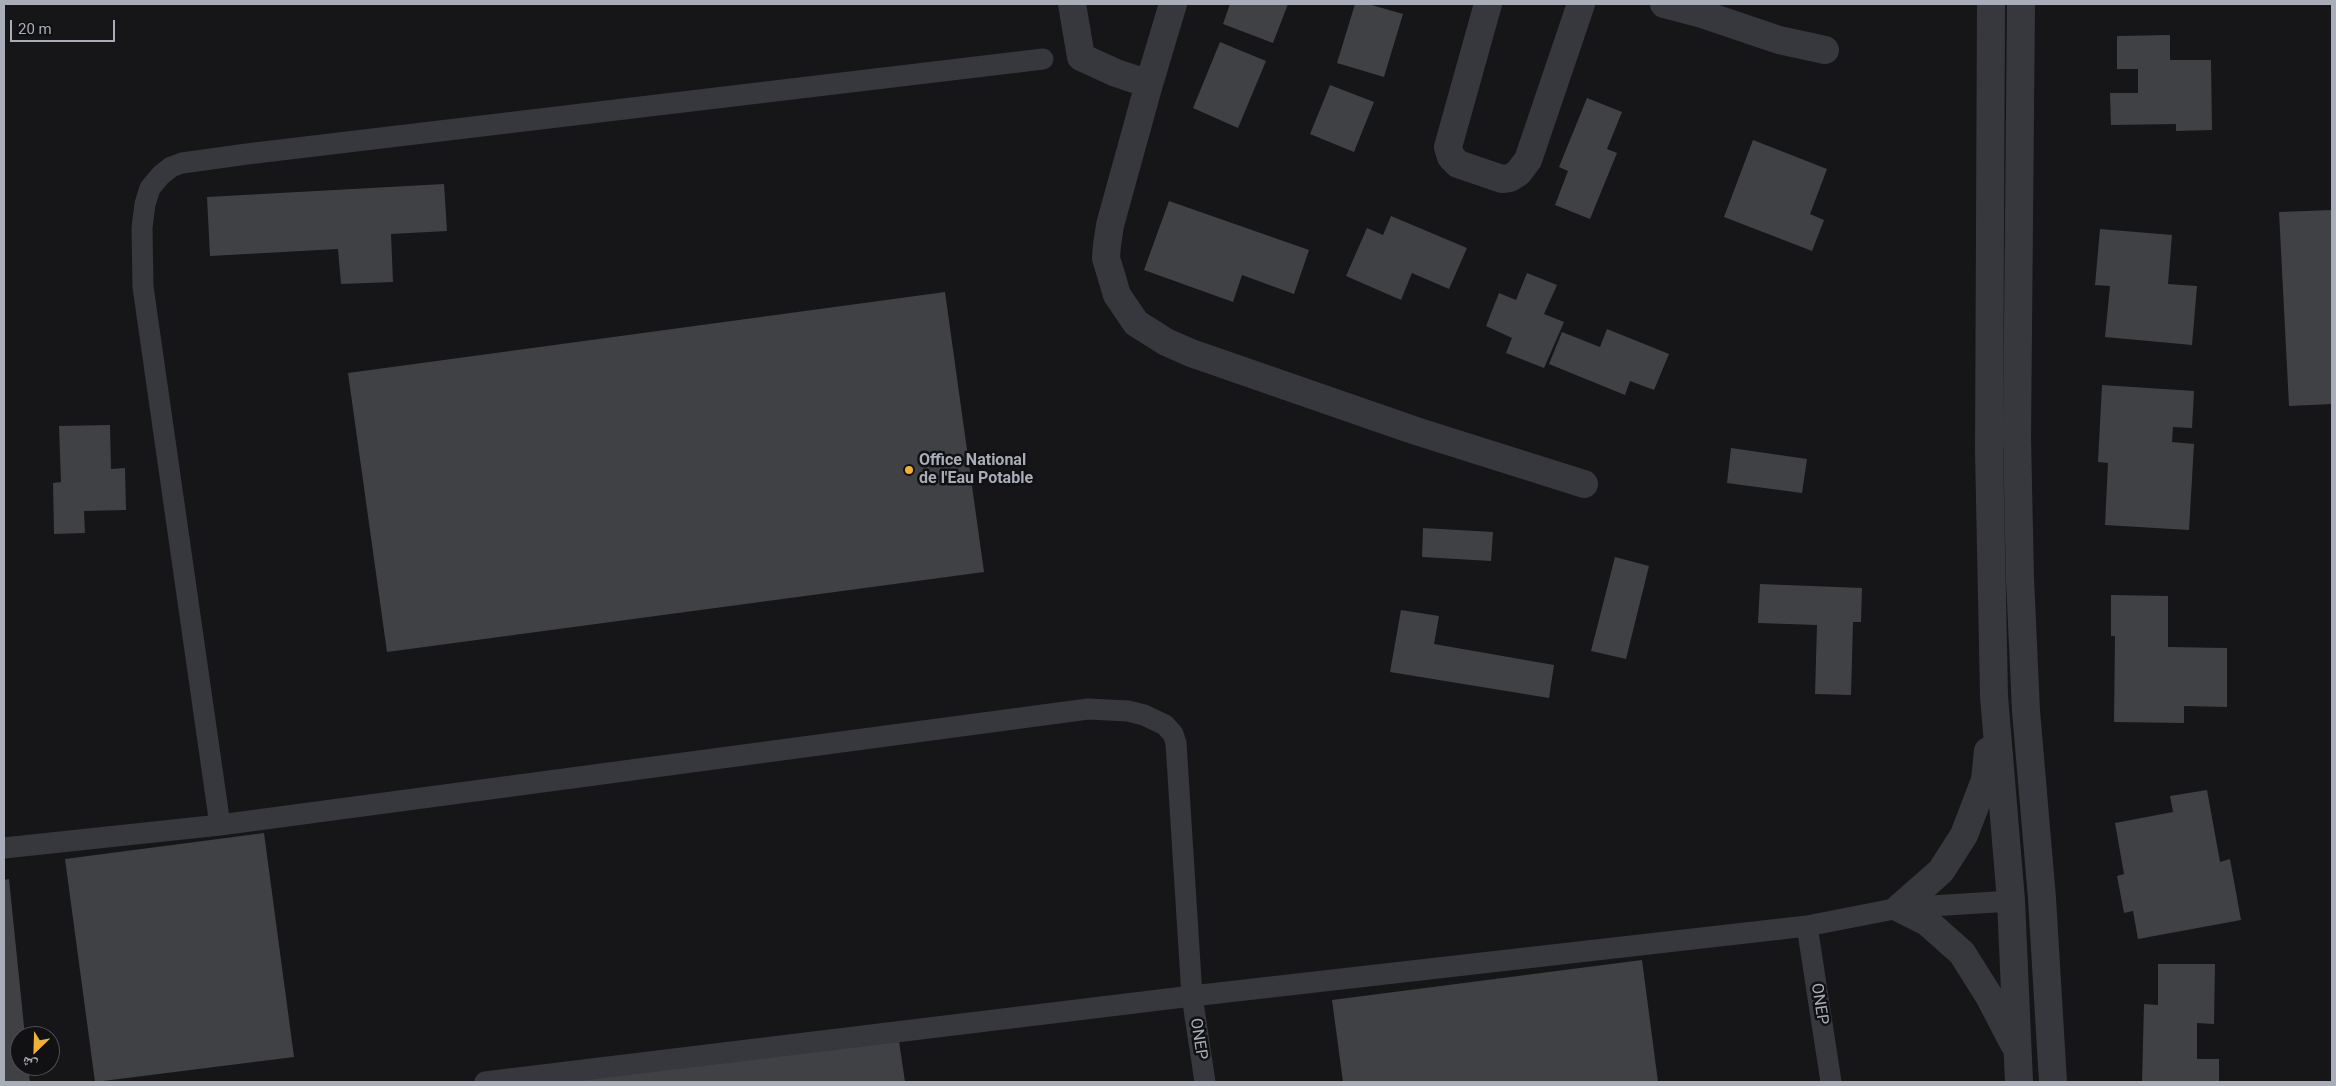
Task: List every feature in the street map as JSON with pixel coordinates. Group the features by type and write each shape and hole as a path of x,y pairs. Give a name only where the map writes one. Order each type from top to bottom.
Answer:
{"street":[{"path":"1072,4 1080,57 1116,74 1149,84"},
{"path":"1173,4 1110,225 1107,245 1106,258 1117,295 1136,323 1166,342 1198,356 1416,431 1584,484"},
{"path":"1488,4 1448,147 1451,157 1458,164 1502,179 1518,174 1528,160 1581,4"},
{"path":"1664,4 1702,14 1779,40 1824,50"},
{"path":"1991,4 1989,450 1994,696 2011,901 2019,1082"},
{"path":"2020,4 2017,438 2020,580 2026,711 2042,898 2053,1082"},
{"path":"1991,57 2020,58"},
{"path":"1994,696 1985,780 1964,835 1941,871 1899,908 1926,922 1962,953 1989,996 2017,1049"},
{"path":"2011,901 2042,898"}],"lane":[{"path":"220,825 143,287 142,228 145,204 150,188 161,175 171,167 182,163 247,154 1042,60"},
{"name":"ONEP","path":"4,848 220,825 1088,709 1128,711 1144,715 1165,725 1173,734 1176,743 1192,996 1205,1082"},
{"path":"484,1082 1192,996 1807,926 1899,908 2011,901"},
{"name":"ONEP","path":"1807,926 1831,1082"}],"building":[{"path":"1230,4 1288,4 1273,43 1223,24"},
{"path":"1355,4 1368,4 1403,14 1384,77 1337,63"},
{"path":"2170,35 2170,60 2211,60 2212,130 2176,131 2176,124 2111,125 2110,93 2138,93 2138,69 2117,69 2117,36"},
{"path":"1220,42 1266,61 1238,128 1193,108"},
{"path":"1330,85 1374,102 1354,152 1310,134"},
{"path":"1587,98 1622,112 1607,149 1617,153 1590,219 1555,205 1568,171 1559,167"},
{"path":"1753,140 1827,169 1810,214 1824,220 1812,251 1724,217"},
{"path":"444,184 447,231 391,234 393,282 341,284 338,249 210,256 207,197"},
{"path":"1169,201 1309,250 1294,294 1242,275 1233,302 1144,270"},
{"path":"2332,210 2332,404 2289,406 2279,212"},
{"path":"1391,216 1467,248 1449,289 1412,273 1401,300 1346,276 1367,228 1383,235"},
{"path":"2100,229 2172,235 2168,284 2197,286 2192,345 2105,337 2110,286 2095,285"},
{"path":"1527,273 1557,285 1544,314 1564,322 1544,368 1506,353 1512,338 1486,326 1499,293 1516,300"},
{"path":"945,292 984,572 387,652 348,373"},
{"path":"1607,329 1669,354 1654,390 1630,381 1625,395 1549,364 1562,332 1600,347"},
{"path":"2102,385 2194,391 2192,428 2173,427 2172,442 2194,444 2189,530 2105,525 2108,463 2098,462"},
{"path":"110,425 111,469 125,468 126,510 84,511 85,533 54,534 53,483 61,482 59,426"},
{"path":"1731,448 1807,459 1802,493 1727,483"},
{"path":"1423,528 1493,532 1491,561 1422,557"},
{"path":"1615,557 1649,566 1626,659 1591,651"},
{"path":"1760,584 1862,588 1861,622 1853,622 1851,695 1815,694 1817,625 1758,623"},
{"path":"2111,595 2168,596 2168,647 2227,648 2227,707 2184,706 2184,723 2114,722 2115,636 2111,636"},
{"path":"1401,610 1439,616 1434,644 1554,665 1549,698 1390,672"},
{"path":"2207,790 2220,862 2230,859 2241,920 2138,939 2133,911 2124,913 2117,876 2124,874 2115,823 2173,812 2170,796"},
{"path":"264,833 294,1057 95,1082 65,859"},
{"path":"9,879 24,1026 10,1026 10,1076 29,1076 30,1082 4,1082 4,880"},
{"path":"1642,960 1658,1082 1343,1082 1332,1000"},
{"path":"2158,964 2215,964 2214,1024 2197,1023 2197,1059 2219,1059 2219,1082 2142,1082 2144,1004 2158,1005"},
{"path":"899,1041 905,1082 566,1082"}],"place":[{"name":"Office National de l'Eau Potable","path":"909,470"}]}
